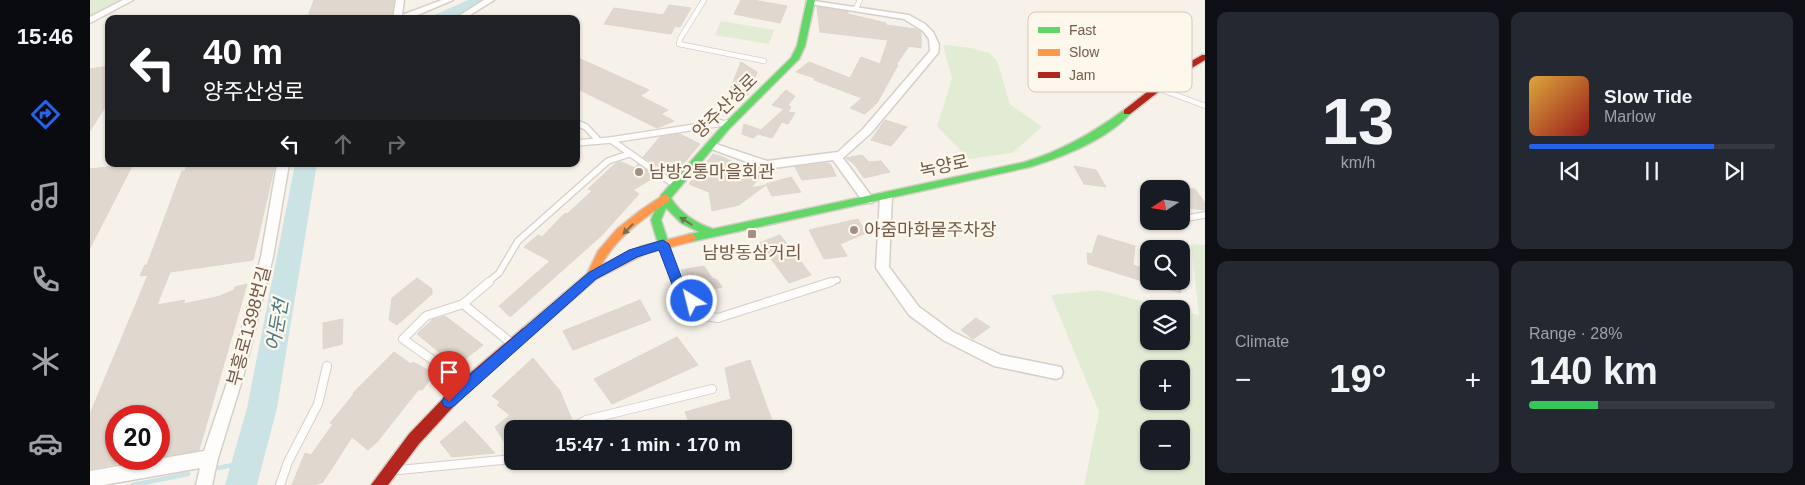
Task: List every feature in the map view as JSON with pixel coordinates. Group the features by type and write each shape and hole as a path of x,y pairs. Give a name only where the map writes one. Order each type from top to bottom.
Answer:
{"street":[{"path":"90,20 129,0"},
{"path":"398,15 400,0"},
{"path":"409,15 450,0"},
{"path":"465,15 490,0"},
{"path":"710,145 766,165 841,155 867,131 935,51 935,42 929,32 919,23 906,17 858,4 810,1"},
{"name":"양주산성로","path":"663,244 656,220 665,198 675,184 731,121 780,75 798,54 810,1"},
{"name":"녹양로","path":"1192,64 1205,57"},
{"name":"녹양로","path":"663,244 1000,172 1058,155 1098,134 1152,92"},
{"path":"836,156 868,200"},
{"name":"부흥로1398번길","path":"204,485 210,458 236,376 267,257 282,167"},
{"path":"886,196 882,268 914,311 948,336 999,361 1056,372"},
{"path":"592,276 594,265 607,248 651,206 665,198 676,216 691,225 715,233"},
{"path":"379,485 414,439 467,384 592,276 633,254 663,244"},
{"path":"90,480 210,458"}],"lane":[{"path":"704,0 680,39 679,44 764,61"},
{"path":"1168,92 1205,106"},
{"path":"580,143 611,140 731,121"},
{"path":"580,125 586,127 599,141"},
{"path":"611,140 675,184"},
{"path":"467,384 403,339 426,316 463,304 499,273 518,241 608,161 629,154"},
{"path":"1190,218 1205,215"},
{"path":"663,244 679,287 704,316 718,318 838,280"},
{"path":"463,304 513,345"},
{"path":"280,485 288,462 318,404 328,366"},
{"path":"586,420 712,389"},
{"path":"390,470 504,460"}],"green space":[{"path":"90,0 121,0 90,17"},
{"path":"721,21 774,30 769,44 715,35"},
{"path":"943,45 972,48 989,53 997,61 1010,104 1042,127 1012,153 969,159 937,126 952,79"},
{"path":"1191,244 1205,245 1205,485 1084,485 1099,412 1051,295 1099,290 1140,301 1140,350 1190,350 1190,313 1199,315"}],"building":[{"path":"314,0 394,0 392,15 308,15"},
{"path":"741,0 753,0 787,6 780,23 734,14"},
{"path":"669,5 691,8 680,27 675,26 671,34 604,24 614,8 663,15"},
{"path":"817,7 848,12 848,14 886,23 886,25 916,29 921,32 921,48 909,46 896,65 898,65 877,103 865,114 850,108 862,98 796,72 809,62 850,78 861,57 880,64 888,40 820,32"},
{"path":"580,59 649,90 640,96 668,110 661,114 674,121 657,128 580,90"},
{"path":"741,62 757,72 748,95 729,92"},
{"path":"105,67 105,107 90,131 90,69"},
{"path":"786,90 795,96 788,105 791,107 788,112 795,113 788,124 782,122 772,138 758,134 753,138 742,134 744,124 761,130 784,109 772,105"},
{"path":"885,120 907,127 891,146 871,140"},
{"path":"680,134 700,144 673,176 643,157 660,137"},
{"path":"713,154 744,168 747,165 764,172 751,188 766,185 739,205 712,211 709,192 689,184"},
{"path":"862,155 869,162 881,161 890,172 864,178 854,164 846,158"},
{"path":"621,162 635,168 638,164 655,177 633,190 639,194 601,236 510,317 499,306 550,261 524,247 538,235 542,237 565,213 567,214 592,191 588,189 616,163"},
{"path":"828,163 831,165 836,176 802,180 795,167"},
{"path":"1074,166 1096,170 1106,187 1084,184"},
{"path":"131,167 90,248 90,169"},
{"path":"186,167 274,167 253,260 170,272 157,305 185,300 183,304 220,296 234,290 235,287 247,284 199,450 170,455 170,405 105,405 105,466 90,469 90,414 148,275 140,276 145,265 147,265 182,171 185,171"},
{"path":"791,177 801,192 772,196 766,184"},
{"path":"1190,189 1195,189 1205,203 1205,210 1190,208"},
{"path":"858,219 866,233 840,244 847,256 824,259 809,230"},
{"path":"780,235 811,275 789,283 759,243"},
{"path":"1098,235 1135,246 1133,265 1140,267 1140,280 1088,264 1087,253 1092,254"},
{"path":"704,266 712,278 717,280 722,287 692,294 686,287 681,270"},
{"path":"417,278 432,289 432,294 397,325 389,320 392,298"},
{"path":"640,300 651,320 573,350 563,331"},
{"path":"445,316 483,345 456,366 417,334 432,320"},
{"path":"976,318 990,327 973,339 961,330"},
{"path":"343,319 342,344 323,349 323,323"},
{"path":"677,337 698,365 612,404 594,379"},
{"path":"394,352 411,364 413,362 435,374 422,390 419,389 377,442 368,450 352,437 323,482 314,485 292,485 305,453 311,455 333,424 330,423 353,393"},
{"path":"533,358 560,391 572,420 504,420 504,442 495,427 510,415 497,405 500,402 492,396"},
{"path":"750,360 772,420 688,420 685,412 731,399 725,368"},
{"path":"465,421 495,453 452,457 440,442"}],"waterway":[{"name":"어둔천","path":"447,15 481,0"},
{"name":"어둔천","path":"241,485 262,408 305,167"},
{"path":"218,468 247,462"},
{"path":"133,485 188,474"}],"traffic: fast":[{"path":"663,244 656,220 665,198 726,127 795,59 801,46 811,0"},
{"path":"690,238 1040,161 1080,144 1127,112"},
{"path":"665,198 679,216 713,233"}],"traffic: slow":[{"path":"592,276 595,265 602,254 621,232 665,198"},
{"path":"527,332 592,276 644,250 690,238"}],"traffic: jam":[{"path":"1192,64 1205,57"},
{"path":"1127,112 1153,92"},
{"path":"379,485 414,439 460,390 527,332"}],"place":[{"name":"남방2통마을회관","path":"639,172"},
{"name":"아줌마화물주차장","path":"854,230"},
{"name":"남방동삼거리","path":"752,234"}],"route":[{"path":"449,402 460,390 592,276 633,254 663,244 679,287 692,301"}]}
